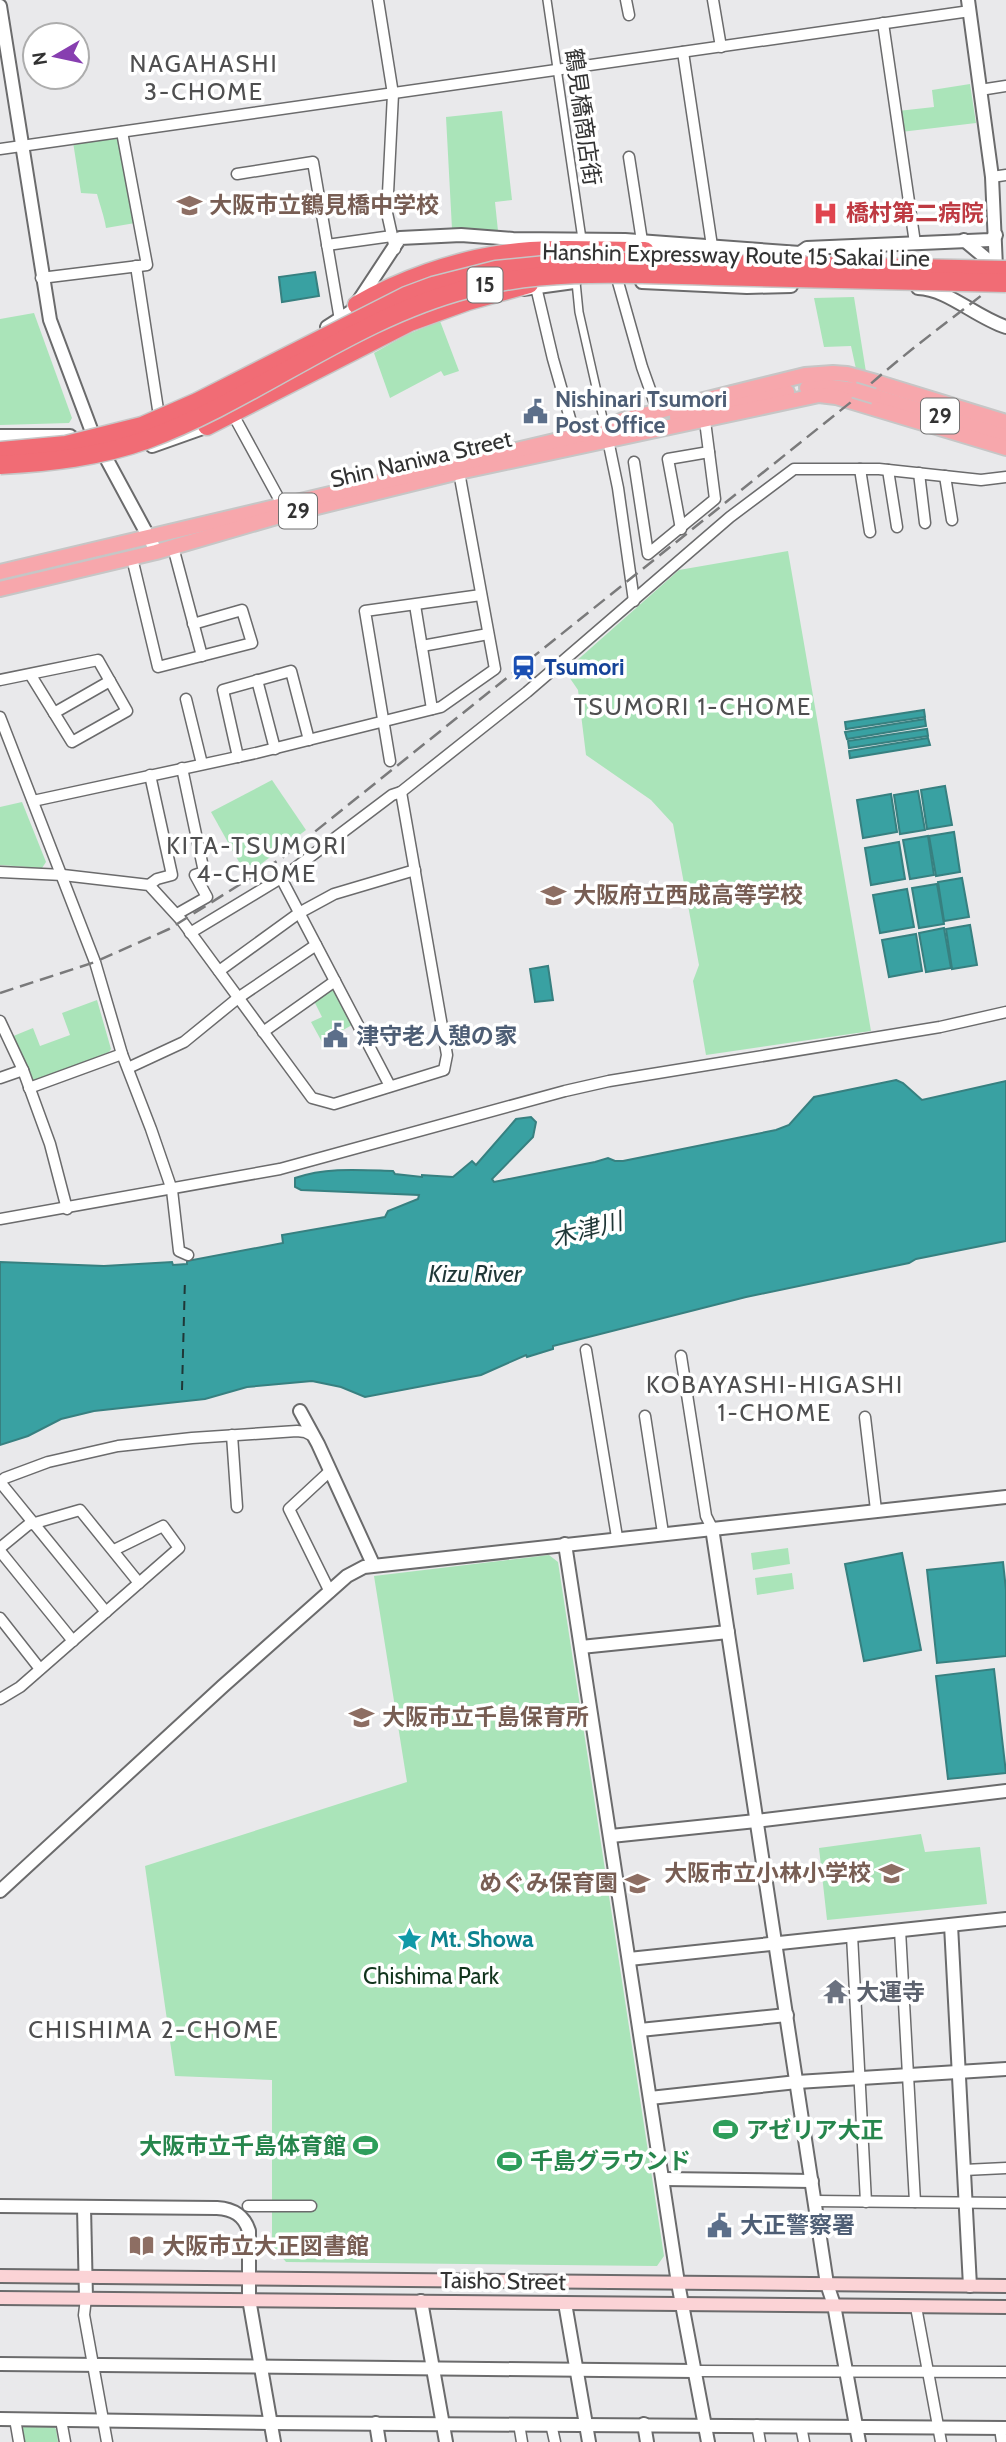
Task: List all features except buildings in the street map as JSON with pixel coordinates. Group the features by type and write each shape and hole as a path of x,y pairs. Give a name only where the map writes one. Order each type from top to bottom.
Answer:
{"highway":[{"name":"15","path":"356,305 379,292 450,266 506,253 555,250 645,251 709,258 862,267"},
{"name":"Hanshin Expressway Route 15 Sakai Line","path":"0,449 66,445 118,434 168,416 378,309 433,286 496,270 554,262 598,261 1003,270"},
{"name":"Hanshin Expressway Route 15 Sakai Line","path":"0,468 96,454 146,439 245,394 382,321 437,298 498,282 526,278 583,278 1006,283"},
{"name":"15","path":"207,426 239,414 385,333 429,314 502,291 583,278"}],"main road":[{"path":"603,435 658,412 805,375 833,373 873,381 1006,422"},
{"name":"Shin Naniwa Street","path":"0,572 459,472 810,387 854,390 1006,436"},
{"path":"603,435 705,421 819,395 836,397 1006,448"},
{"name":"Shin Naniwa Street","path":"0,589 156,552 285,509 575,436 603,435"},
{"name":"Taisho Street","path":"0,2276 1006,2286"},
{"name":"Taisho Street","path":"0,2298 1006,2307"}],"street":[{"path":"0,436 66,437 127,426 159,416 268,361 340,320 356,305 393,242 387,213 393,94 378,0"},
{"name":"鶴見橋商店街","path":"547,0 582,239"},
{"path":"626,0 629,15"},
{"path":"713,0 721,47"},
{"path":"0,149 883,23 969,5 992,177 996,235 1003,270"},
{"path":"0,6 41,278 50,320 92,432 156,552"},
{"path":"883,23 915,243"},
{"path":"683,52 712,246"},
{"path":"980,90 1006,86"},
{"path":"41,278 147,264 122,132"},
{"path":"629,156 642,241"},
{"path":"237,174 313,162 340,320"},
{"path":"992,177 1006,175"},
{"path":"327,245 461,235 513,239 642,241 800,253 815,260 1003,270"},
{"path":"800,253 807,248 990,240 996,235"},
{"path":"964,240 1003,270"},
{"path":"800,253 804,285"},
{"path":"136,266 159,416"},
{"path":"285,509 239,414 423,318 493,295 583,278 747,287 804,285 929,288 950,297 965,309 1006,327"},
{"path":"583,278 579,312 603,435 618,488 635,601"},
{"path":"618,282 658,412"},
{"path":"536,287 575,436"},
{"path":"635,462 649,554 715,499 705,421"},
{"path":"0,468 34,470 107,460 207,426"},
{"path":"681,529 668,459 709,453"},
{"path":"190,933 281,878 392,795 401,792 527,692 730,517 794,469 888,470 981,480 1006,477"},
{"path":"860,469 870,531"},
{"path":"888,470 897,527"},
{"path":"33,801 238,757 441,707 495,669 459,472"},
{"path":"919,473 925,523"},
{"path":"945,476 952,520"},
{"path":"173,547 202,656"},
{"path":"132,558 158,667 251,643 242,610 193,624"},
{"path":"390,761 365,611 481,595"},
{"path":"415,604 432,709"},
{"path":"422,646 488,634"},
{"path":"0,680 98,660 127,711 72,742 30,674"},
{"path":"238,757 223,690 291,671 309,740"},
{"path":"257,680 275,748"},
{"path":"54,713 110,681"},
{"path":"186,699 202,764"},
{"path":"0,717 96,966 122,1054 172,1190 179,1251 188,1255"},
{"path":"177,914 207,897 195,875 204,872 182,768"},
{"path":"0,872 62,875 149,885 172,875 150,775"},
{"path":"149,885 177,914 312,1098 334,1104 444,1070 447,1055 401,792"},
{"path":"219,971 299,913 334,894 415,870"},
{"path":"281,878 390,1086"},
{"path":"128,1068 184,1042 239,998 316,945"},
{"path":"262,1032 335,981"},
{"path":"0,1219 280,1169 609,1081 915,1031 1006,1012"},
{"path":"0,1021 23,1070 50,1144 67,1209"},
{"path":"29,1088 122,1054"},
{"path":"0,1078 23,1070"},
{"path":"586,1350 617,1538"},
{"path":"681,1356 706,1516 712,1528 827,2284 834,2305 859,2442"},
{"path":"300,1411 373,1564"},
{"path":"645,1416 663,1533"},
{"path":"865,1417 876,1510"},
{"path":"106,1612 0,1482 12,1474 32,1467 118,1446 297,1431 314,1437"},
{"path":"232,1435 237,1507"},
{"path":"330,1471 289,1509 330,1591"},
{"path":"0,1891 223,1686 356,1570 373,1564 1006,1497"},
{"path":"73,1641 0,1549 33,1522 80,1510 139,1583"},
{"path":"2,1693 40,1669 180,1548 163,1526 114,1550"},
{"path":"565,1544 678,2283 708,2442"},
{"path":"0,1619 40,1669"},
{"path":"581,1647 728,1632"},
{"path":"611,1836 1006,1791"},
{"path":"629,1959 1006,1919"},
{"path":"951,1925 970,2286"},
{"path":"901,1930 915,2202"},
{"path":"852,1935 866,2202"},
{"path":"640,2031 787,2015"},
{"path":"650,2098 797,2082 1006,2069"},
{"path":"964,2170 1006,2168"},
{"path":"663,2179 812,2181"},
{"path":"815,2201 1006,2203"},
{"path":"0,2206 217,2208 232,2210 243,2219 249,2231 250,2299 274,2442"},
{"path":"248,2206 311,2206"},
{"path":"84,2207 84,2315 107,2442"},
{"path":"421,2301 446,2442"},
{"path":"565,2303 589,2442"},
{"path":"916,2307 941,2442"},
{"path":"0,2364 1006,2372"},
{"path":"0,2419 1003,2428 1002,2442"},
{"path":"15,2419 19,2442"},
{"path":"61,2420 65,2442"},
{"path":"376,2423 379,2442"},
{"path":"519,2424 522,2442"},
{"path":"551,2424 555,2442"},
{"path":"644,2424 647,2442"},
{"path":"757,2425 761,2442"},
{"path":"801,2426 804,2442"}],"green space":[{"path":"970,84 976,123 901,132 898,111 934,107 932,90"},
{"path":"502,111 512,200 495,202 498,231 452,229 446,117"},
{"path":"118,136 121,138 135,223 106,228 97,194 81,193 73,142"},
{"path":"854,297 866,372 856,369 851,346 824,347 814,298"},
{"path":"34,313 72,418 69,423 0,425 0,319"},
{"path":"440,321 459,371 444,376 441,371 390,398 374,353 406,335"},
{"path":"788,551 871,1031 706,1055 693,981 699,965 673,824 651,800 586,755 578,690 565,671 679,570"},
{"path":"272,780 306,830 257,867 239,862 211,812"},
{"path":"22,802 46,862 42,868 0,865 0,807"},
{"path":"334,985 353,1021 352,1025 322,1042 311,1022 322,1017 313,999"},
{"path":"97,1000 111,1049 109,1052 32,1085 11,1037 33,1028 40,1046 70,1035 62,1013"},
{"path":"788,1548 790,1564 753,1570 751,1553"},
{"name":"Chishima Park","path":"549,1555 558,1562 664,2256 657,2266 286,2262 272,2245 272,2080 175,2076 145,1866 407,1782 374,1576"},
{"path":"792,1573 794,1589 757,1595 755,1578"},
{"path":"921,1834 925,1852 980,1847 987,1904 827,1920 819,1848"},
{"path":"51,2425 56,2429 58,2442 24,2442 21,2427"}],"water":[{"path":"315,272 319,296 282,302 279,277"},
{"path":"924,710 925,717 846,729 845,722"},
{"path":"925,719 926,726 847,739 845,732"},
{"path":"927,729 928,736 849,748 848,741"},
{"path":"928,738 930,745 850,758 849,751"},
{"path":"945,786 952,825 927,829 921,790"},
{"path":"918,791 925,830 900,834 894,795"},
{"path":"891,794 897,832 863,838 857,800"},
{"path":"954,832 960,872 936,876 929,836"},
{"path":"928,836 934,875 910,879 903,840"},
{"path":"899,842 905,879 871,885 865,848"},
{"path":"962,878 969,917 944,921 938,882"},
{"path":"937,884 944,924 919,928 912,888"},
{"path":"907,889 914,927 880,933 873,895"},
{"path":"970,925 977,965 952,969 946,929"},
{"path":"944,928 951,968 926,972 919,933"},
{"path":"916,934 922,971 889,977 882,940"},
{"path":"548,966 553,1000 535,1002 530,969"},
{"name":"Kizu River","path":"896,1080 922,1100 1006,1081 1006,1241 746,1297 553,1346 553,1349 527,1357 526,1355 481,1375 365,1397 341,1387 312,1381 247,1387 205,1399 94,1411 61,1419 28,1436 0,1445 0,1262 104,1266 172,1262 173,1265 187,1264 187,1261 283,1243 282,1235 385,1217 388,1211 418,1199 419,1195 301,1190 295,1187 295,1178 319,1172 356,1170 393,1171 395,1174 422,1177 453,1177 472,1161 476,1165 516,1119 531,1117 536,1122 533,1137 492,1179 494,1182 608,1158 623,1161 776,1130 789,1125 814,1097"},
{"path":"902,1553 921,1650 864,1661 845,1564"},
{"path":"1003,1562 1006,1590 1006,1656 937,1663 927,1570"},
{"path":"994,1669 1006,1773 948,1779 936,1676"}],"ferry route":[{"path":"182,1390 185,1278"}],"railway":[{"path":"0,993 95,962 169,929 282,858 1006,276"}],"place":[{"name":"大阪市立鶴見橋中学校","path":"189,205"},
{"name":"橋村第二病院","path":"826,213"},
{"name":"Nishinari Tsumori Post Office","path":"535,412"},
{"name":"Tsumori","path":"524,667"},
{"name":"大阪府立西成高等学校","path":"553,895"},
{"name":"津守老人憩の家","path":"336,1036"},
{"name":"大阪市立千島保育所","path":"362,1717"},
{"name":"大阪市立小林小学校","path":"891,1873"},
{"name":"めぐみ保育園","path":"638,1883"},
{"name":"Mt. Showa","path":"410,1939"},
{"name":"大運寺","path":"836,1992"},
{"name":"アゼリア大正","path":"726,2130"},
{"name":"大阪市立千島体育館","path":"366,2146"},
{"name":"千島グラウンド","path":"510,2161"},
{"name":"大正警察署","path":"720,2225"},
{"name":"大阪市立大正図書館","path":"142,2246"}],"district":[{"name":"NAGAHASHI 3-CHOME","path":"204,78"},
{"name":"TSUMORI 1-CHOME","path":"693,707"},
{"name":"KITA-TSUMORI 4-CHOME","path":"257,860"},
{"name":"KOBAYASHI-HIGASHI 1-CHOME","path":"775,1399"},
{"name":"CHISHIMA 2-CHOME","path":"154,2030"}],"water label":[{"name":"木津川","path":"587,1230"}]}
